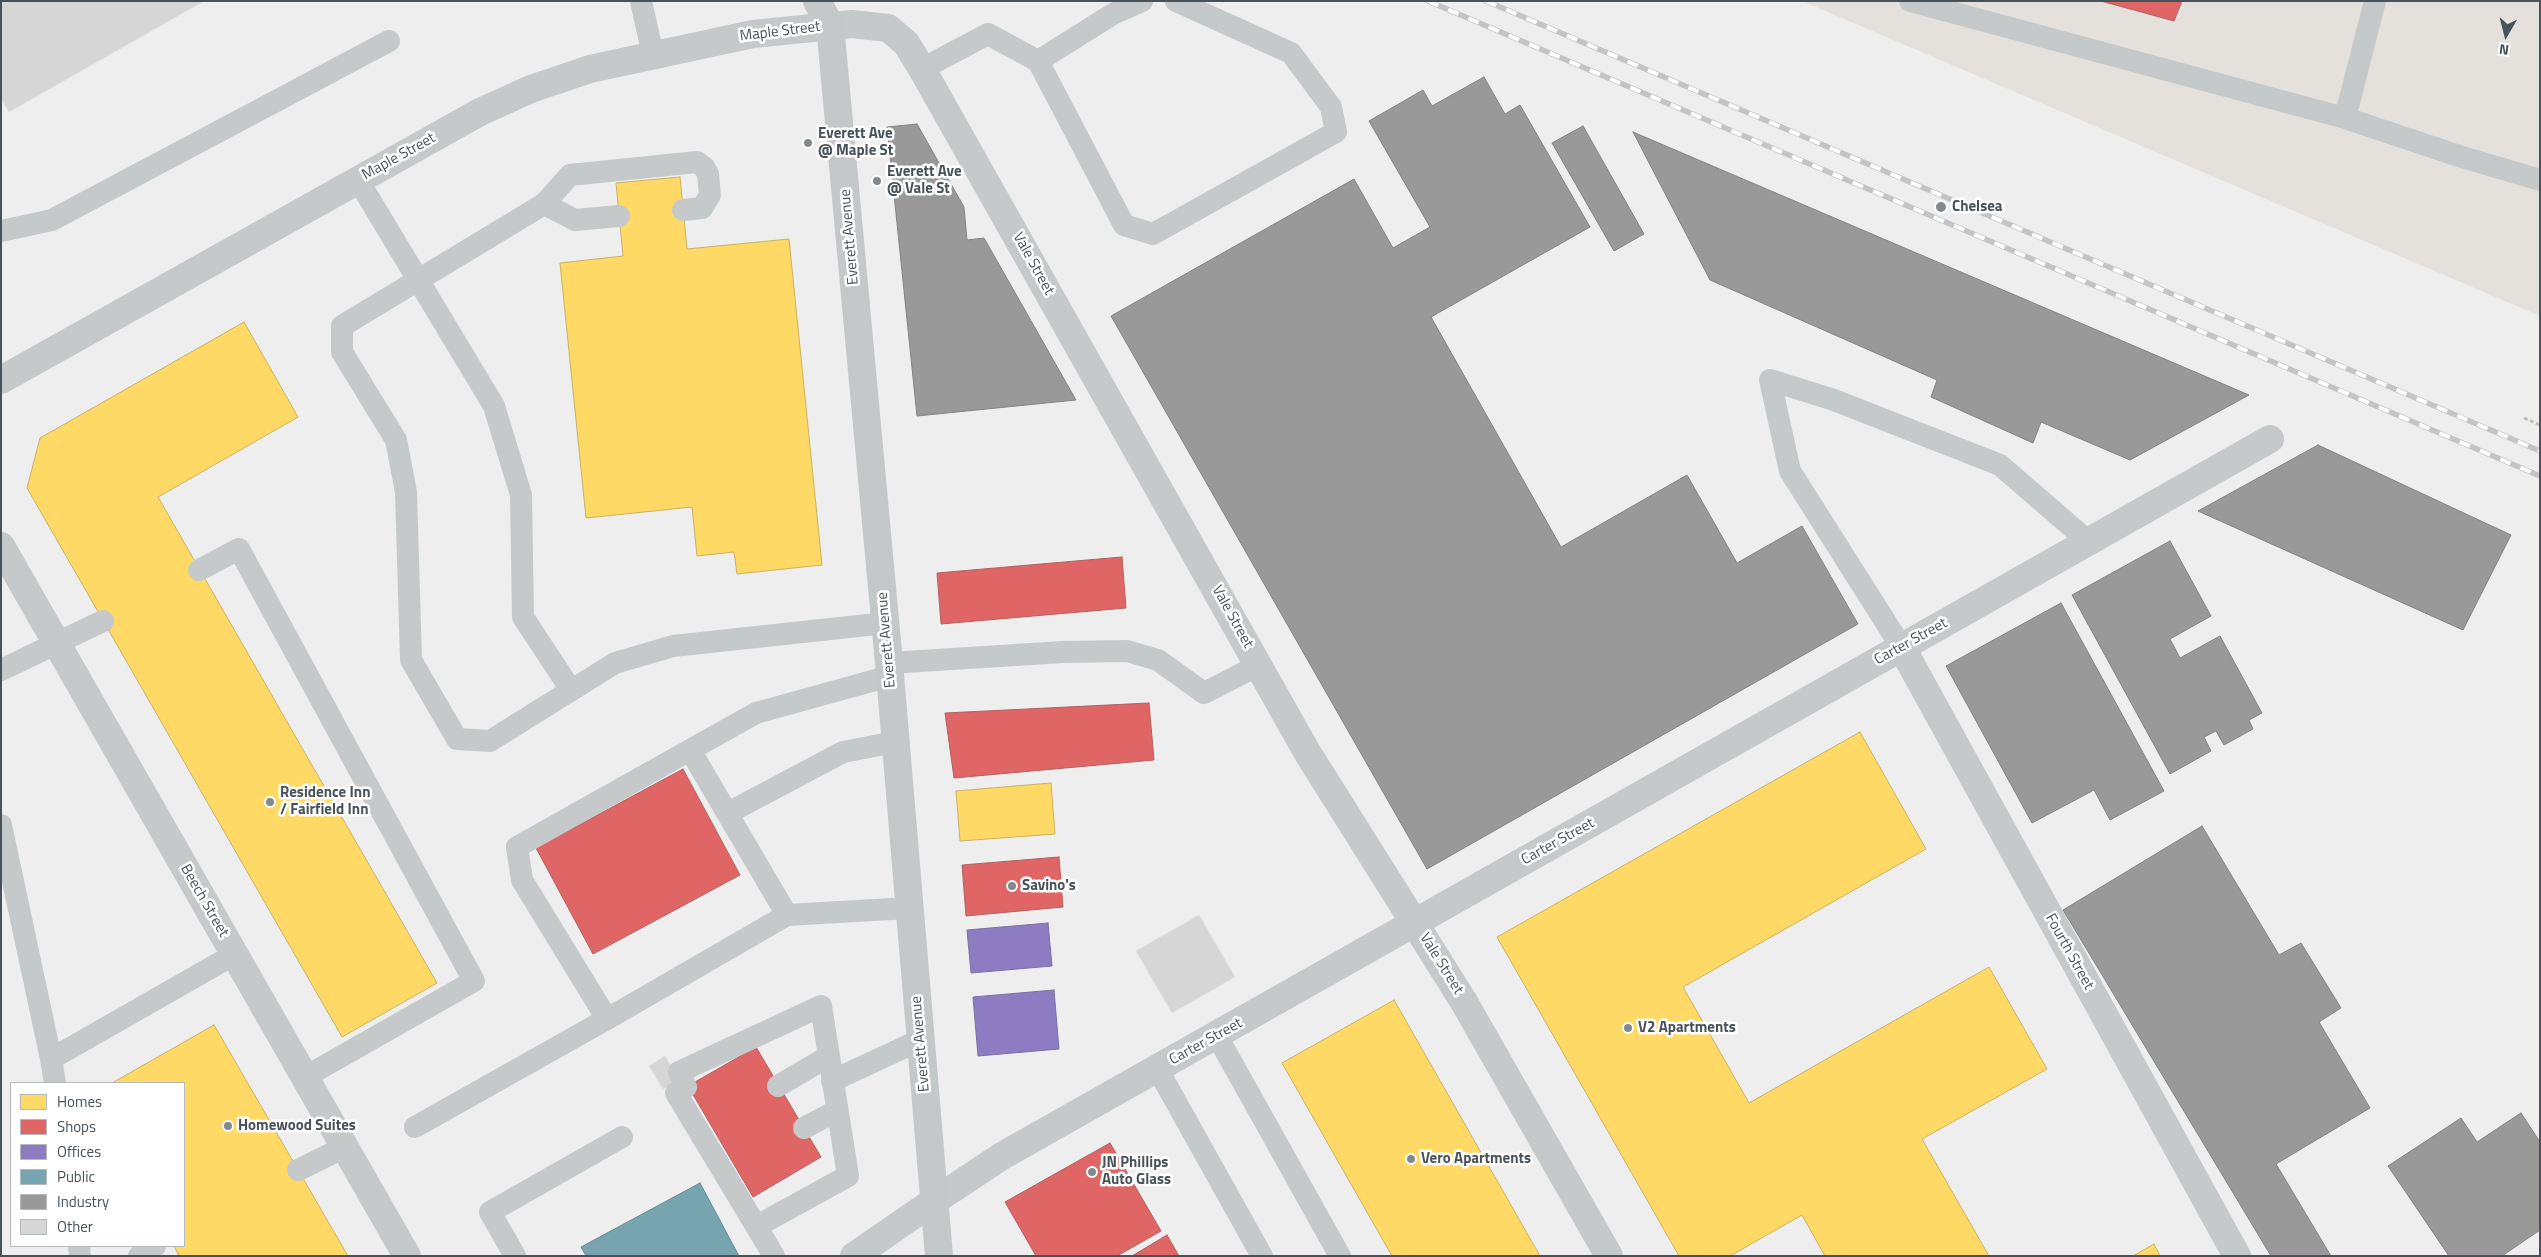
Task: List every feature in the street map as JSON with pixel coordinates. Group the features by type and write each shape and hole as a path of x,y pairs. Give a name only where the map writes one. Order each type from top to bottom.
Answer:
{"main road":[{"name":"Everett Avenue","path":"817,1 835,13 939,1256"}],"street":[{"name":"Maple Street","path":"1,380 480,112 531,88 590,69 753,34 835,13"},
{"name":"Vale Street","path":"835,13 852,24 888,28 906,43 1329,789 1464,1002 1609,1256"},
{"name":"Carter Street","path":"854,1256 1002,1156 2270,439"},
{"name":"Beech Street","path":"1,546 407,1256"},
{"name":"Fourth Street","path":"1902,648 2237,1256"}],"lane":[{"path":"641,1 653,55"},
{"path":"1038,60 1113,14 1142,1"},
{"path":"922,69 988,34 1038,60 1124,225 1153,234 1336,132 1331,107 1291,52 1176,1"},
{"path":"1910,1 2344,118 2459,156 2540,180"},
{"path":"2344,118 2375,1"},
{"path":"1,231 52,220 389,41"},
{"path":"683,210 702,208 710,195 708,174 697,162 570,175 544,204 418,278 342,326 342,352 396,440 406,492 411,660 457,739 490,741 615,663 673,646 886,623"},
{"path":"358,180 494,406 521,495 523,617 571,690"},
{"path":"544,204 574,220 619,216"},
{"path":"1902,648 1790,470 1770,380 1834,400 2000,465 2089,542"},
{"path":"199,570 238,550 474,981 305,1077"},
{"path":"1,670 104,621"},
{"path":"607,1019 522,880 517,847 756,713 890,669 1064,652 1127,651 1158,660 1204,693 1259,665"},
{"path":"728,813 843,752 895,742"},
{"path":"690,750 787,915"},
{"path":"1,825 55,1082"},
{"path":"415,1127 787,915 909,908"},
{"path":"51,1059 235,954"},
{"path":"757,1226 848,1176 836,1111 821,1006 679,1072 686,1087 676,1092 706,1128 731,1171 757,1226 774,1256"},
{"path":"1217,1036 1340,1256"},
{"path":"832,1081 920,1040"},
{"path":"778,1086 829,1056"},
{"path":"1157,1068 1262,1256"},
{"path":"804,1128 836,1111"},
{"path":"514,1256 490,1212 622,1136"},
{"path":"298,1170 345,1146"}],"path":[{"path":"2524,418 2540,424"}],"shaded area":[{"path":"1802,1 2540,1 2540,316"}],"building: Homes":[{"path":"680,177 687,249 789,239 822,565 737,574 734,552 697,556 692,507 586,518 560,263 623,256 616,183"},
{"name":"Residence Inn / Fairfield Inn","path":"244,322 298,417 158,497 437,983 342,1037 27,488 40,438"},
{"name":"V2 Apartments","path":"1860,732 1926,849 1683,987 1749,1103 1989,967 2047,1069 1922,1139 1989,1256 1825,1256 1802,1215 1730,1256 1679,1256 1497,937"},
{"path":"1051,783 1055,834 960,841 956,791"},
{"name":"Vero Apartments","path":"1394,1000 1540,1256 1392,1256 1282,1063"},
{"name":"Homewood Suites","path":"214,1025 348,1256 179,1256 174,1247 185,1247 185,1082 114,1082"},
{"path":"2154,1244 2160,1256 2133,1256"}],"building: Shops":[{"path":"2101,1 2182,1 2174,21"},
{"path":"1122,557 1126,608 941,624 937,573"},
{"path":"1149,703 1154,760 954,778 945,713"},
{"path":"683,769 740,875 593,954 536,848"},
{"name":"Savino's","path":"1059,857 1063,907 966,916 962,865"},
{"path":"756,1047 821,1157 753,1197 688,1086"},
{"name":"JN Phillips Auto Glass","path":"1110,1143 1161,1231 1117,1256 1036,1256 1005,1202"},
{"path":"1167,1235 1179,1256 1132,1256"}],"building: Offices":[{"path":"1048,923 1052,966 971,973 967,930"},
{"path":"1054,990 1059,1049 978,1056 973,997"}],"building: Public":[{"path":"700,1183 739,1256 586,1256 581,1247"}],"building: Industry":[{"path":"1484,77 1505,114 1520,105 1590,227 1431,317 1561,547 1687,475 1737,563 1802,526 1858,624 1427,869 1111,316 1354,179 1393,248 1430,227 1369,121 1423,90 1432,106"},
{"path":"917,124 964,207 967,240 984,238 1076,400 917,416 887,127"},
{"path":"1583,126 1644,234 1614,251 1552,143"},
{"path":"1633,132 2249,395 2130,460 2041,422 2033,443 1931,397 1937,380 1710,280"},
{"path":"2318,445 2511,535 2463,630 2198,511"},
{"path":"2170,541 2211,616 2170,639 2180,658 2220,636 2262,713 2249,720 2253,729 2224,745 2216,731 2204,737 2211,751 2170,774 2072,595"},
{"path":"2061,603 2164,791 2110,820 2094,790 2032,823 1946,666"},
{"path":"2202,826 2279,955 2301,943 2341,1008 2319,1022 2370,1108 2276,1164 2331,1256 2271,1256 2063,910"},
{"path":"2521,1113 2540,1142 2540,1230 2502,1256 2449,1256 2388,1166 2461,1118 2477,1142"}],"building: Other":[{"path":"1,1 204,1 9,112 1,98"},
{"path":"1199,915 1235,977 1172,1013 1136,951"},
{"path":"665,1056 679,1080 663,1089 649,1066"}],"railway":[{"path":"1428,1 2540,476"},
{"path":"1486,1 2540,451"}],"place":[{"name":"Everett Ave @ Maple St","path":"808,143"},
{"name":"Everett Ave @ Vale St","path":"877,181"},
{"name":"Chelsea","path":"1941,207"},
{"name":"Residence Inn / Fairfield Inn","path":"270,802"},
{"name":"Savino's","path":"1012,886"},
{"name":"V2 Apartments","path":"1628,1028"},
{"name":"Homewood Suites","path":"228,1126"},
{"name":"Vero Apartments","path":"1411,1159"},
{"name":"JN Phillips Auto Glass","path":"1092,1172"}]}
